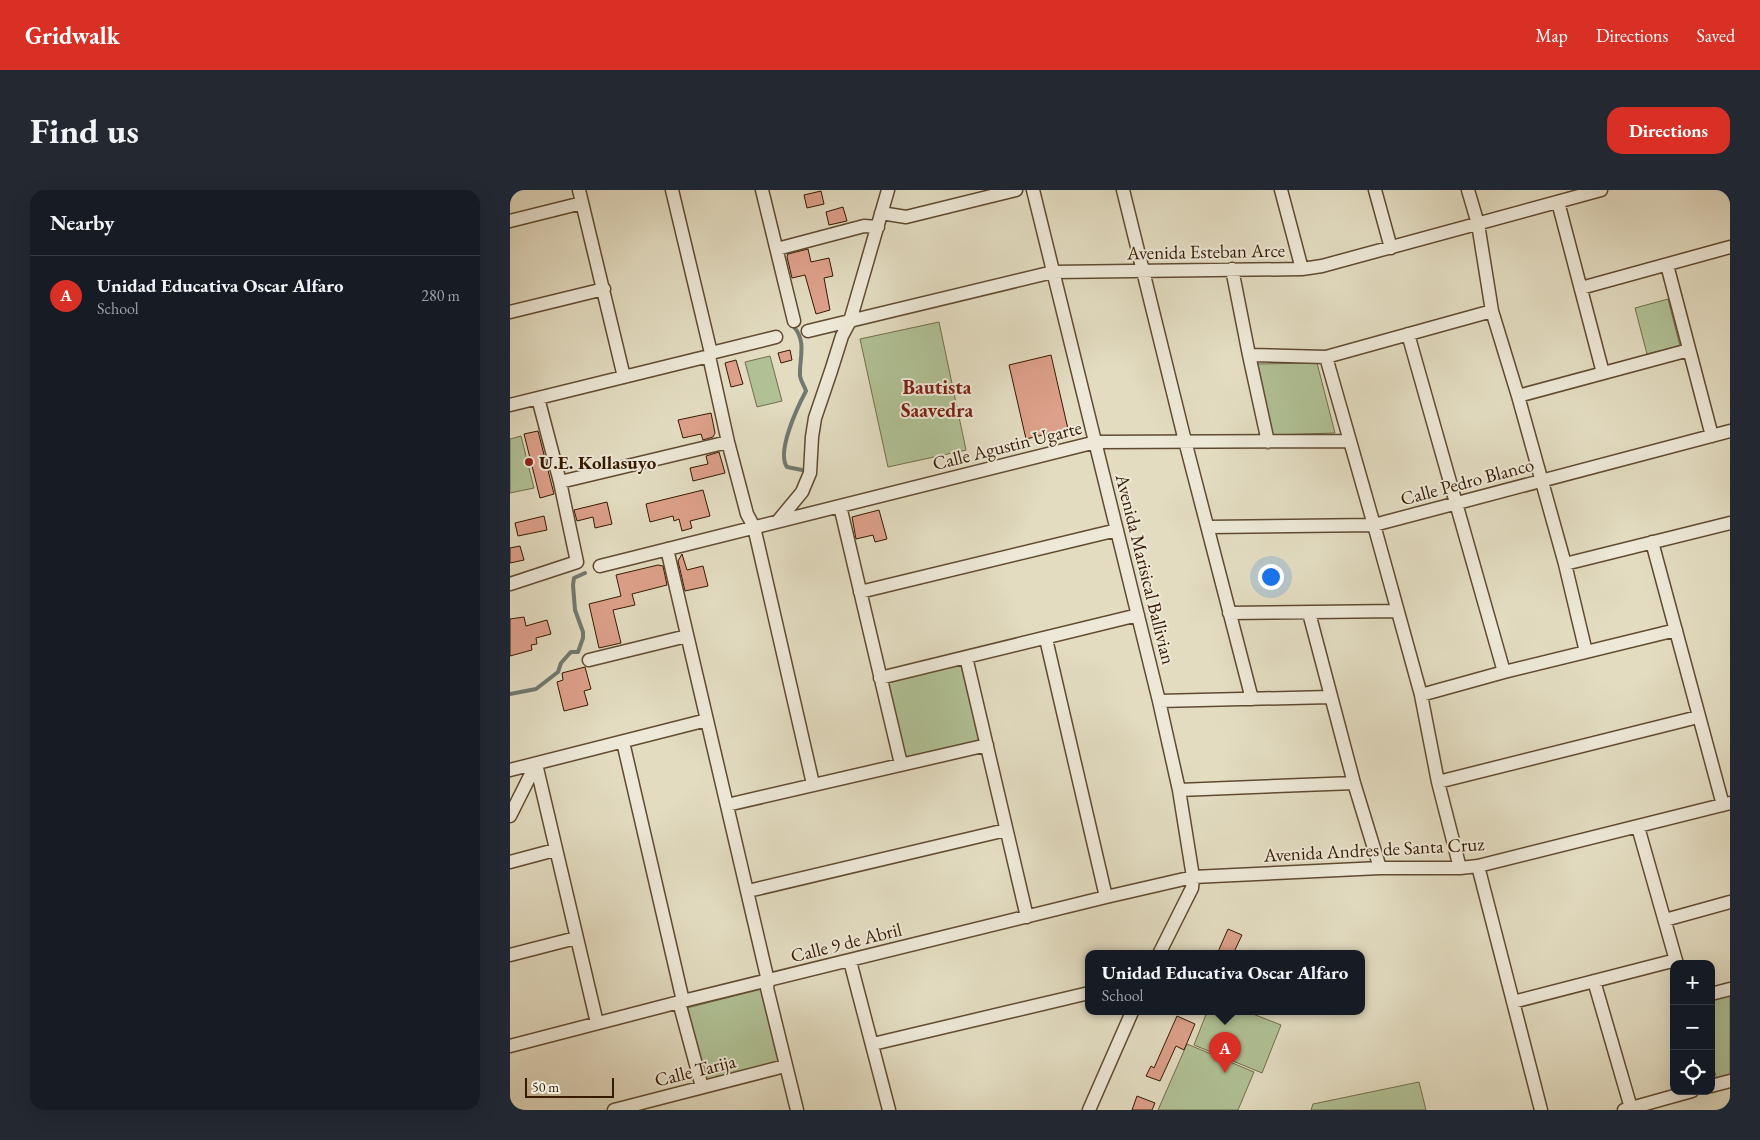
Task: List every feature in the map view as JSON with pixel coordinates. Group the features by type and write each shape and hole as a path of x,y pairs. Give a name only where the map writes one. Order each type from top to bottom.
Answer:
{"street":[{"path":"579,190 624,377"},
{"path":"672,190 728,442 747,514 754,528 813,784"},
{"path":"762,190 794,321"},
{"path":"778,521 802,492 810,474 815,418 842,336 850,321 888,190"},
{"path":"882,213 906,217 1016,190"},
{"name":"Avenida Marisical Ballivian","path":"1033,190 1096,442 1179,790 1192,888 1161,950"},
{"path":"1123,190 1185,442 1252,699"},
{"path":"1281,190 1302,269"},
{"path":"1375,190 1391,248"},
{"path":"1468,190 1478,224 1492,311 1565,564 1586,652"},
{"name":"Avenida Esteban Arce","path":"808,331 1053,272 1302,269 1322,266 1601,190"},
{"path":"1558,202 1603,373"},
{"path":"510,221 582,203"},
{"path":"777,249 864,226 878,227"},
{"path":"1581,288 1730,247"},
{"path":"1667,265 1712,436"},
{"path":"1232,269 1268,442"},
{"path":"510,312 604,289"},
{"path":"1249,355 1326,357 1492,311"},
{"path":"1408,334 1504,672"},
{"path":"510,405 776,338"},
{"path":"1518,396 1689,350"},
{"path":"1326,357 1421,695 1438,782 1460,868"},
{"path":"510,584 577,562 560,482 538,398"},
{"name":"Calle Pedro Blanco","path":"1208,527 1374,525 1730,431"},
{"name":"Calle Agustin Ugarte","path":"600,566 1096,442 1350,441"},
{"path":"560,482 728,442"},
{"path":"840,506 901,764"},
{"path":"1565,564 1730,523"},
{"path":"860,592 1117,530"},
{"path":"1652,542 1698,716 1726,804"},
{"path":"667,549 748,891 768,981 766,988 797,1110"},
{"path":"1229,613 1398,611"},
{"path":"1309,613 1330,697 1380,868"},
{"path":"880,678 1138,615"},
{"path":"1421,695 1504,672 1676,630"},
{"path":"589,660 687,636"},
{"path":"1046,639 1106,897"},
{"path":"966,657 1026,917"},
{"path":"1159,701 1330,697"},
{"path":"1438,782 1698,716"},
{"path":"510,770 707,720"},
{"path":"623,742 702,1087"},
{"path":"727,805 987,744"},
{"path":"510,816 536,764"},
{"path":"536,764 597,1023"},
{"path":"1179,790 1354,783"},
{"name":"Avenida Andres de Santa Cruz","path":"1192,878 1380,868 1460,868 1478,866 1726,804"},
{"path":"1638,827 1676,960"},
{"path":"748,891 1006,830"},
{"path":"510,862 555,850"},
{"path":"1478,866 1541,1110"},
{"name":"Calle 9 de Abril","path":"510,1046 1106,897 1192,878"},
{"path":"1665,920 1730,902"},
{"path":"510,955 576,938"},
{"path":"850,961 889,1110"},
{"path":"1513,1002 1670,964"},
{"path":"1594,981 1628,1109 1678,1095"},
{"path":"1715,993 1730,990"},
{"path":"873,1044 1085,994"},
{"path":"1089,1110 1131,1015"},
{"name":"Calle Tarija","path":"614,1110 785,1066"},
{"path":"1715,1084 1730,1082"}],"green space":[{"path":"1668,299 1680,346 1647,354 1635,308"},
{"path":"939,322 966,450 888,467 860,339"},
{"path":"770,356 782,401 757,407 745,362"},
{"path":"1317,363 1335,433 1271,435 1256,364"},
{"path":"521,436 534,488 510,493 510,439"},
{"path":"959,663 964,666 980,736 975,742 905,757 887,686 889,681"},
{"path":"762,989 780,1062 705,1081 687,1008"},
{"path":"1730,995 1730,1076 1717,1080 1715,1073 1715,999"},
{"path":"1206,1015 1256,1015 1281,1025 1262,1073 1194,1045"},
{"path":"1187,1044 1254,1072 1238,1110 1158,1110"},
{"path":"1419,1082 1426,1110 1311,1110 1313,1104"}],"building":[{"path":"821,191 824,204 807,208 804,195"},
{"path":"843,207 847,221 829,225 826,212"},
{"path":"808,249 811,262 829,258 833,276 824,278 830,310 816,314 805,275 792,278 787,257 788,254"},
{"path":"790,350 792,360 781,363 778,353"},
{"path":"1051,355 1068,429 1026,439 1009,365"},
{"path":"736,360 743,384 731,387 725,363"},
{"path":"711,413 715,433 713,437 703,440 701,434 683,438 678,420"},
{"path":"538,431 554,494 540,498 524,434"},
{"path":"719,452 725,473 693,481 690,468 708,464 706,456"},
{"path":"703,490 710,516 690,521 692,528 682,531 679,519 674,521 673,516 650,522 646,504"},
{"path":"607,502 612,524 595,528 593,517 577,521 574,510"},
{"path":"879,510 887,539 875,542 873,535 856,539 852,517"},
{"path":"544,516 547,530 518,536 515,523"},
{"path":"520,546 524,560 510,563 510,548"},
{"path":"682,554 687,570 703,566 708,586 685,591 678,561"},
{"path":"658,565 663,566 667,585 632,594 635,605 613,610 621,643 599,648 589,604 621,596 616,575"},
{"path":"524,617 526,626 547,620 551,634 536,638 537,644 531,645 532,650 510,656 510,619"},
{"path":"585,667 591,689 584,691 588,705 564,711 557,682 563,680 562,673"},
{"path":"1228,929 1242,935 1235,950 1219,950"},
{"path":"1177,1016 1195,1024 1184,1050 1176,1046 1160,1081 1146,1076 1151,1066 1154,1068"},
{"path":"1137,1096 1155,1103 1152,1110 1132,1110"}],"waterway":[{"path":"794,327 800,339 802,351 800,376 806,391 789,429 784,460 787,467 802,470"},
{"path":"510,694 536,689 558,672 561,663 571,652 578,652 583,632 575,610 573,585 574,578 585,573"}],"place":[{"name":"U.E. Kollasuyo","path":"529,462"},
{"name":"Unidad Educativa Oscar Alfaro","path":"1225,1073"}],"district":[{"name":"Bautista Saavedra","path":"937,398"}]}
